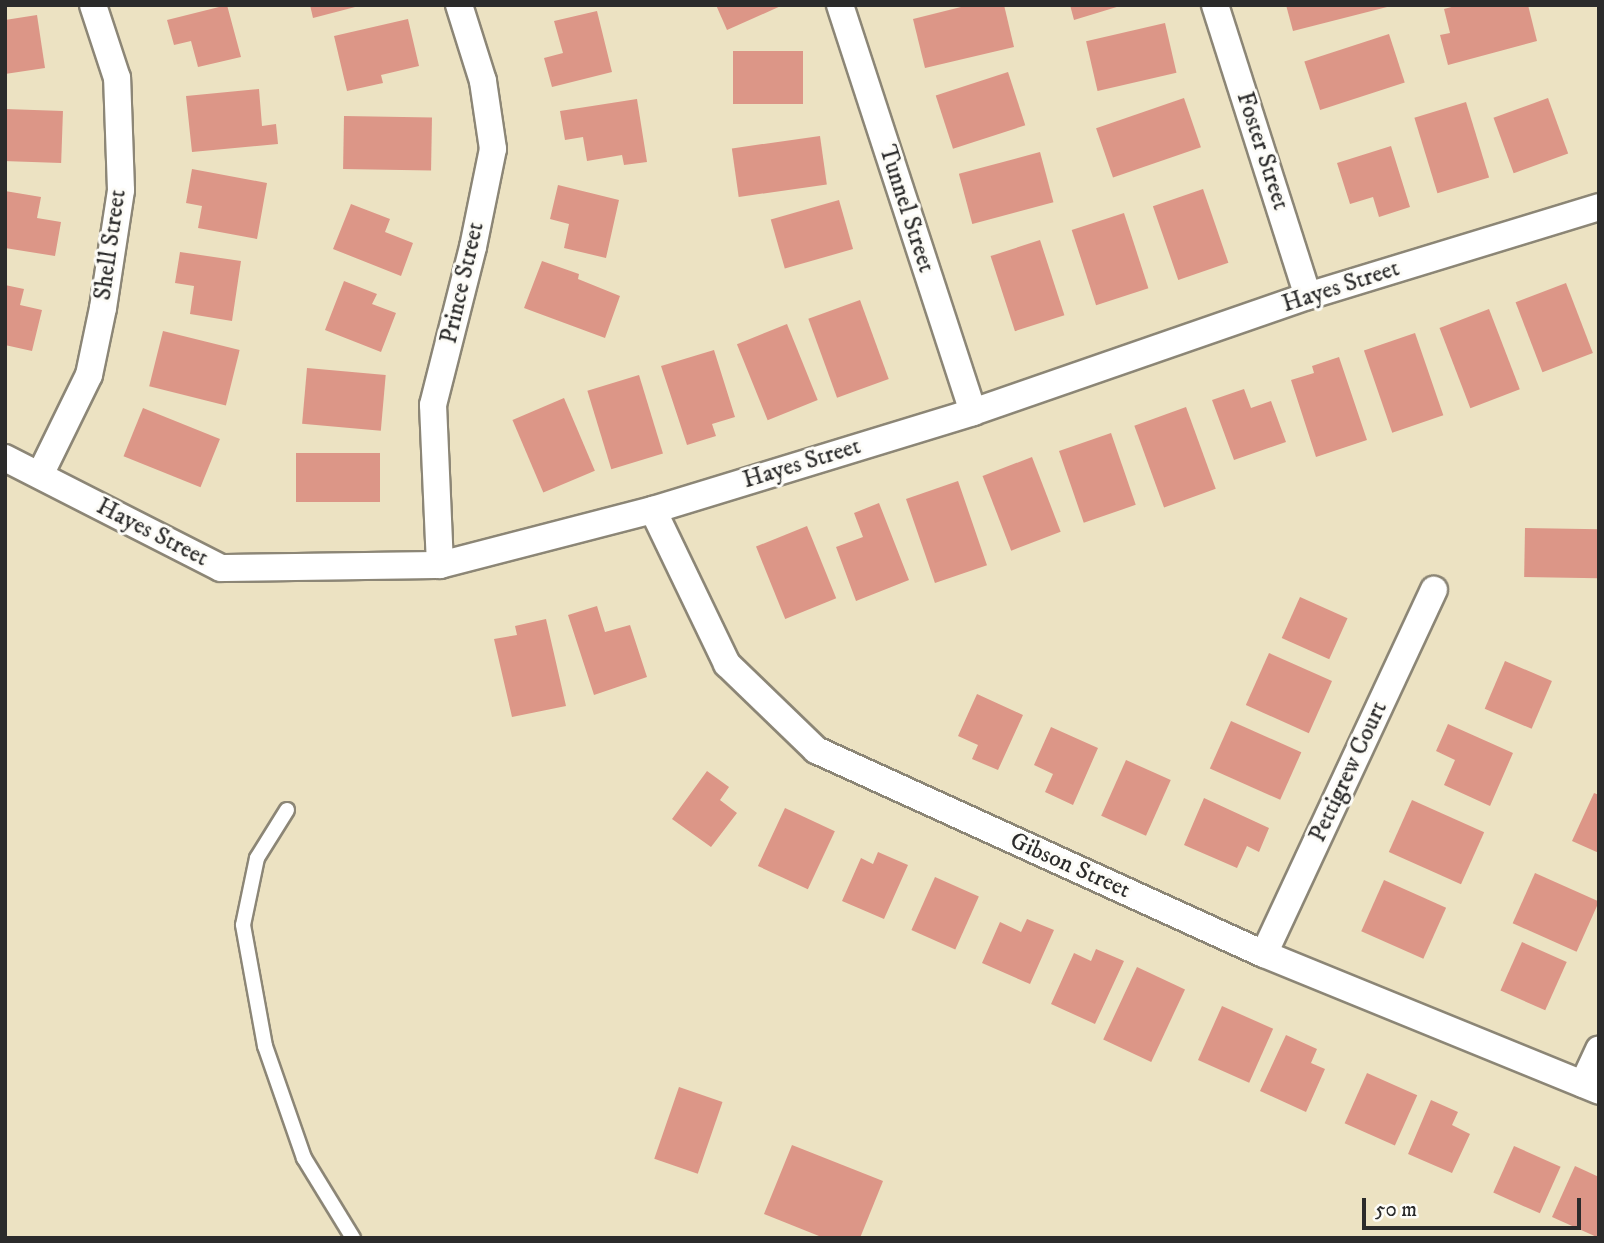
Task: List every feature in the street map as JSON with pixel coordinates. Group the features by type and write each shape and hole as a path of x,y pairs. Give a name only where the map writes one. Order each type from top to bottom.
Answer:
{"street":[{"name":"Shell Street","path":"40,475 89,375 103,308 121,190 117,78 93,5"},
{"name":"Prince Street","path":"440,565 433,405 473,247 493,149 483,81 459,5"},
{"name":"Tunnel Street","path":"840,5 973,412"},
{"name":"Foster Street","path":"1215,5 1308,296"},
{"name":"Hayes Street","path":"5,457 220,568 440,565 653,510 973,412 1308,296 1599,207"},
{"name":"Gibson Street","path":"653,510 727,664 816,750 1264,954 1591,1088"},
{"name":"Pettigrew Court","path":"1264,954 1434,590"},
{"path":"1591,1088 1599,1050"}],"lane":[{"path":"286,810 257,858 243,925 265,1046 304,1158 353,1238"}],"building":[{"path":"227,5 241,57 198,67 191,41 174,45 167,20"},
{"path":"310,5 359,5 359,6 313,18"},
{"path":"716,5 783,5 727,30"},
{"path":"969,5 1004,5 1014,47 925,68 913,19"},
{"path":"1070,5 1120,5 1120,6 1074,20"},
{"path":"1286,5 1391,5 1391,6 1293,31"},
{"path":"1459,5 1528,5 1537,41 1448,65 1440,35 1450,33 1444,9"},
{"path":"597,11 612,72 552,87 544,58 563,53 554,21"},
{"path":"37,15 45,68 5,74 5,20"},
{"path":"408,19 419,66 381,75 383,83 347,91 334,36"},
{"path":"1165,23 1176,73 1098,91 1086,41"},
{"path":"1389,34 1405,83 1320,110 1304,62"},
{"path":"733,51 803,51 803,104 733,104"},
{"path":"1008,72 1025,125 953,149 936,95"},
{"path":"259,89 262,126 276,124 278,144 192,152 186,96"},
{"path":"1184,98 1201,147 1113,177 1096,128"},
{"path":"1548,98 1568,153 1514,173 1493,118"},
{"path":"637,99 647,162 624,165 622,155 587,161 583,137 565,140 560,111"},
{"path":"1466,102 1489,178 1437,193 1414,118"},
{"path":"5,109 63,111 61,163 5,161"},
{"path":"344,116 432,118 431,171 343,169"},
{"path":"820,136 827,185 739,197 732,148"},
{"path":"1391,146 1410,207 1379,217 1373,197 1350,204 1337,163"},
{"path":"1040,152 1053,202 972,224 959,174"},
{"path":"192,169 267,183 257,239 198,228 202,206 186,203"},
{"path":"558,185 619,200 606,258 564,248 569,224 550,219"},
{"path":"1203,189 1228,263 1178,280 1153,206"},
{"path":"5,191 41,197 37,218 61,222 55,256 5,248"},
{"path":"839,200 853,249 785,269 771,220"},
{"path":"351,204 390,219 385,232 413,243 401,276 333,249"},
{"path":"1124,213 1148,288 1096,305 1072,230"},
{"path":"1040,240 1064,315 1015,331 991,256"},
{"path":"180,252 241,261 232,321 190,314 194,286 175,283"},
{"path":"542,261 579,274 578,279 620,296 605,338 524,308"},
{"path":"344,281 377,294 372,304 396,313 381,352 325,330"},
{"path":"1566,283 1593,353 1542,372 1516,302"},
{"path":"5,285 24,289 20,305 42,310 32,351 5,345"},
{"path":"860,300 889,379 837,398 808,319"},
{"path":"1489,309 1520,389 1470,408 1440,328"},
{"path":"787,324 818,400 768,420 737,344"},
{"path":"163,331 240,350 226,405 149,386"},
{"path":"1415,333 1443,415 1392,433 1364,351"},
{"path":"714,350 735,417 712,424 716,436 687,445 661,366"},
{"path":"1339,357 1367,440 1316,457 1291,380 1314,373 1312,366"},
{"path":"307,368 386,375 381,431 302,424"},
{"path":"639,375 663,453 611,469 587,391"},
{"path":"1244,389 1251,408 1271,401 1286,442 1234,460 1212,400"},
{"path":"564,398 595,471 543,493 512,420"},
{"path":"1186,407 1216,489 1164,508 1134,426"},
{"path":"143,408 220,439 200,487 124,456"},
{"path":"1111,433 1136,505 1084,523 1059,451"},
{"path":"296,453 380,453 380,502 296,502"},
{"path":"1032,457 1061,532 1011,551 983,476"},
{"path":"958,481 987,565 935,583 906,499"},
{"path":"879,503 909,580 856,601 836,547 863,537 854,513"},
{"path":"807,526 836,598 785,619 756,547"},
{"path":"1525,528 1599,529 1598,578 1524,577"},
{"path":"1300,597 1348,618 1329,659 1282,638"},
{"path":"597,606 605,632 630,625 647,677 594,695 568,615"},
{"path":"546,619 566,706 512,717 494,639 517,635 515,626"},
{"path":"1269,653 1332,681 1309,733 1246,705"},
{"path":"1505,661 1552,681 1532,729 1485,709"},
{"path":"977,694 1023,715 998,770 972,759 978,745 958,736"},
{"path":"1231,721 1301,752 1280,800 1210,769"},
{"path":"1448,724 1513,753 1490,806 1444,785 1455,760 1436,751"},
{"path":"1051,727 1098,748 1073,805 1045,792 1053,774 1034,765"},
{"path":"1126,760 1171,780 1146,836 1101,816"},
{"path":"707,771 729,787 720,800 737,813 711,847 672,819"},
{"path":"1594,793 1599,795 1599,853 1572,841"},
{"path":"1204,798 1269,828 1259,852 1247,846 1237,868 1184,845"},
{"path":"1412,800 1484,832 1461,884 1389,852"},
{"path":"785,808 835,831 808,889 758,866"},
{"path":"878,852 908,865 884,919 842,901 861,858 873,864"},
{"path":"1535,873 1599,901 1577,952 1513,923"},
{"path":"935,877 979,897 955,950 911,930"},
{"path":"1384,880 1446,908 1423,959 1361,931"},
{"path":"1027,919 1054,930 1030,984 982,963 1000,922 1021,932"},
{"path":"1522,942 1567,962 1545,1010 1500,990"},
{"path":"1096,949 1124,961 1095,1024 1051,1004 1074,953 1091,961"},
{"path":"1137,967 1185,989 1151,1062 1103,1040"},
{"path":"1222,1006 1273,1029 1249,1083 1198,1060"},
{"path":"1286,1035 1317,1049 1311,1063 1325,1069 1306,1112 1260,1091"},
{"path":"1367,1073 1417,1095 1395,1146 1345,1123"},
{"path":"679,1087 722,1102 698,1174 654,1159"},
{"path":"1431,1100 1458,1112 1452,1125 1470,1134 1452,1173 1408,1154"},
{"path":"792,1145 883,1181 860,1238 824,1238 764,1214"},
{"path":"1514,1146 1561,1167 1540,1213 1493,1193"},
{"path":"1575,1166 1599,1177 1599,1238 1552,1217"}]}
